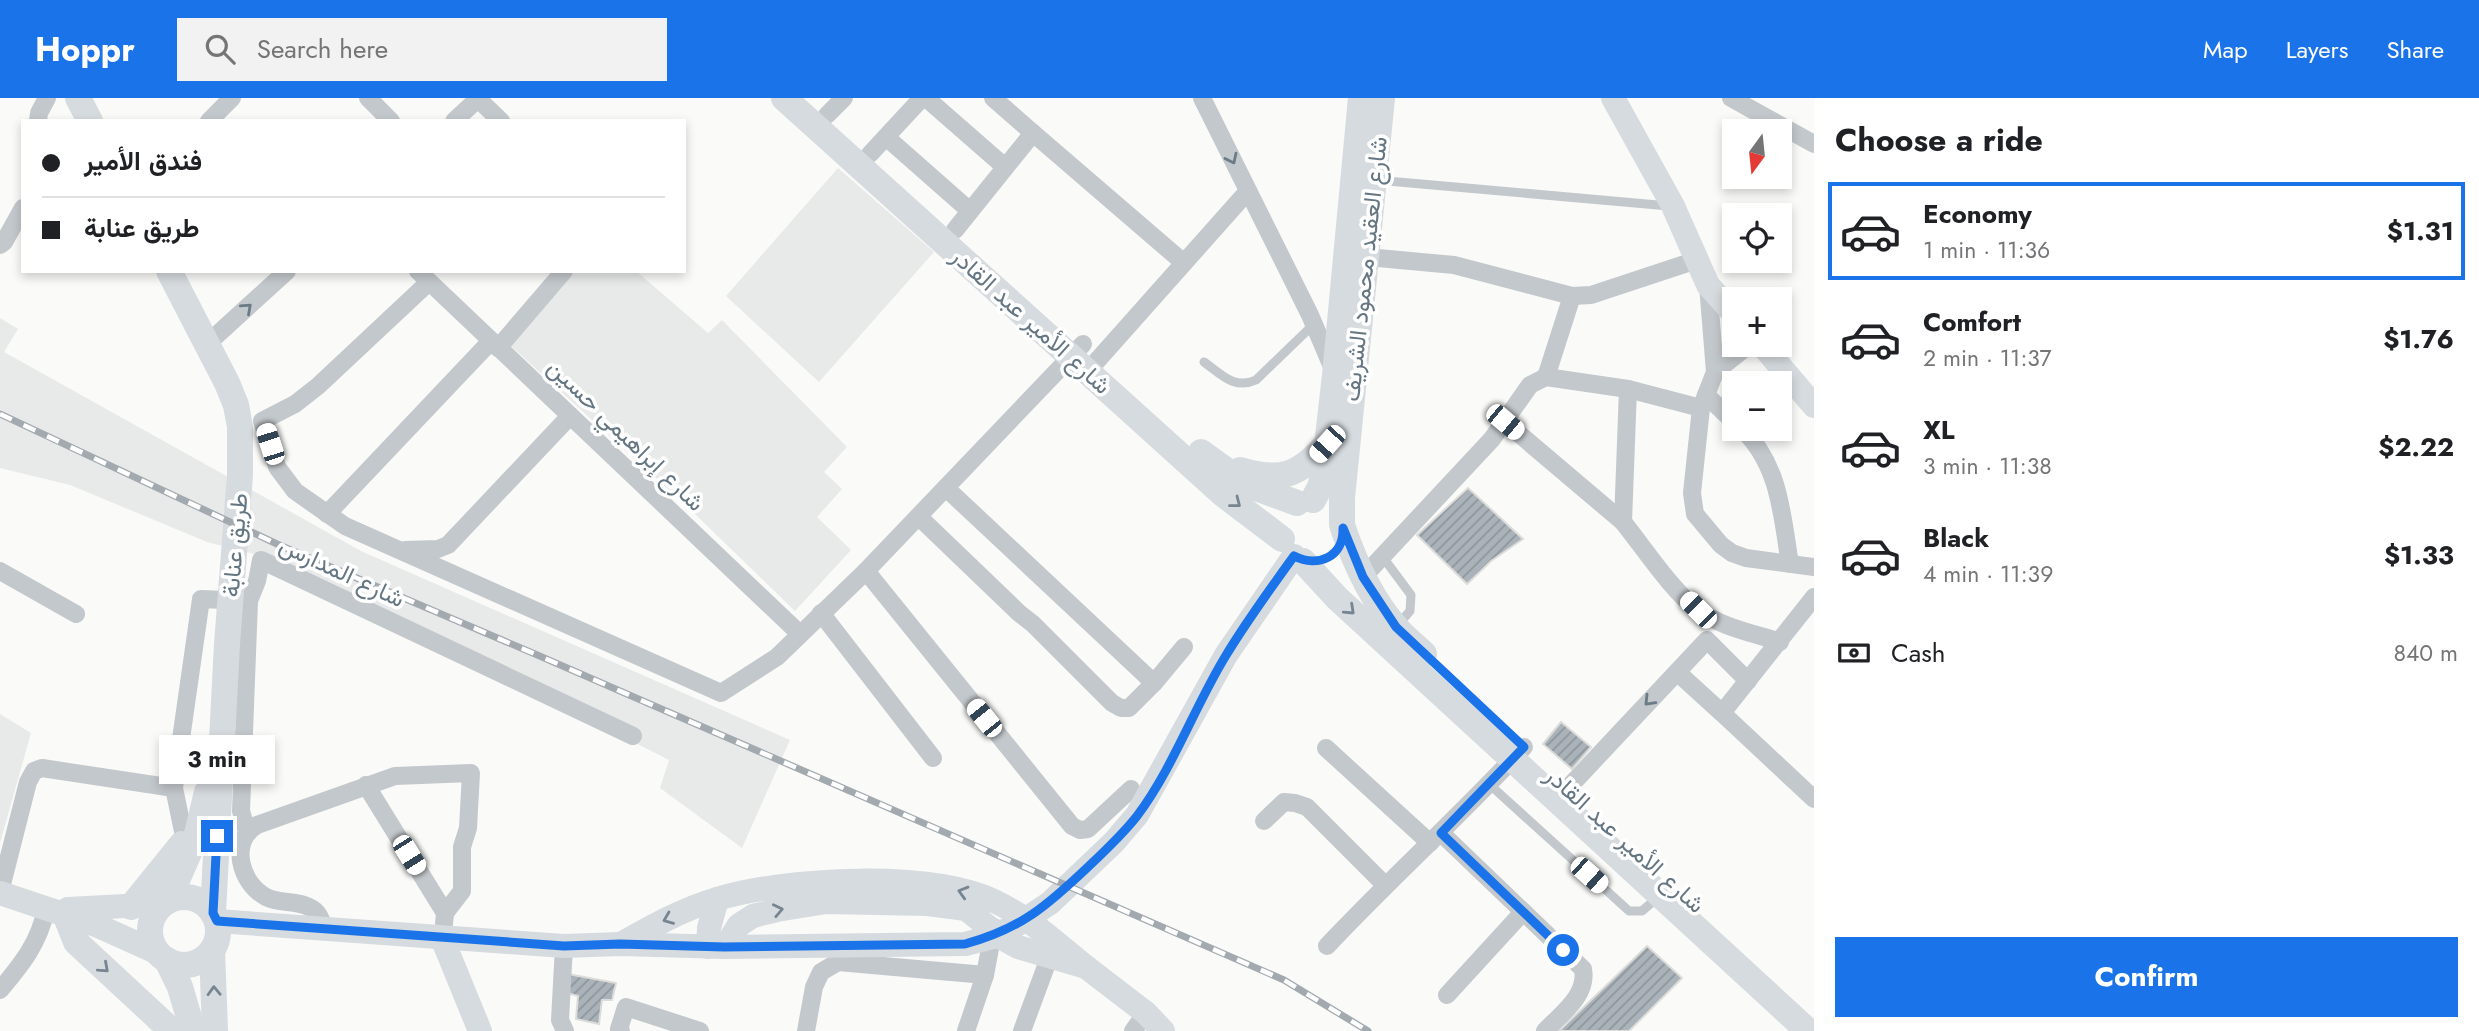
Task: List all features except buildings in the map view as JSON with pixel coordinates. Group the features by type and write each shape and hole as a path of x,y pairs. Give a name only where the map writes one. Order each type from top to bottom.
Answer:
{"main road":[{"path":"78,98 89,119"},
{"name":"شارع الأمير عبد القادر","path":"784,98 1085,358 1210,461 1245,484 1305,502"},
{"name":"شارع العقيد محمود الشريف","path":"1305,502 1320,487 1327,444 1361,98"},
{"name":"شارع العقيد محمود الشريف","path":"1343,526 1343,484 1382,98"},
{"path":"1613,98 1673,206 1708,285 1722,301"},
{"name":"شارع الأمير عبد القادر","path":"826,104 878,145 962,220 1085,358 1224,495 1293,552 1337,598 1518,753 1567,789 1814,1014"},
{"name":"طريق عنابة","path":"170,273 236,405 240,427 240,475 227,644 215,917"},
{"path":"1772,357 1814,406"},
{"path":"1210,461 1263,476 1284,476 1302,468 1327,444"},
{"path":"1305,502 1328,503 1342,518 1343,526 1343,539 1332,555 1313,562 1293,552 1283,519 1289,510 1305,502"},
{"name":"شارع الأمير عبد القادر","path":"1343,526 1363,577 1396,627 1660,896 1808,1031"},
{"path":"215,917 442,938 564,946 965,944 993,937 1050,903 1114,842 1137,815 1226,655 1293,552"},
{"name":"طريق عنابة","path":"165,903 190,852 202,817 224,708"},
{"path":"131,907 202,817"},
{"path":"620,944 658,923 717,899 758,890 859,881 947,887 994,901 1030,922 1086,967 1148,1025"},
{"path":"0,893 126,937 161,956 188,965 202,960 212,950 218,936 215,917 201,901 193,898 184,897 165,903 131,907 55,912"},
{"path":"716,947 709,928 717,899"},
{"path":"716,947 752,916 777,910 826,902 952,906 966,909 1018,947 1086,967"},
{"path":"165,903 151,922 150,931 161,956 180,987 193,1031"},
{"path":"55,912 76,942 172,1031"},
{"path":"442,938 475,1026"},
{"path":"212,950 215,1031"}],"street":[{"path":"39,119 47,98"},
{"path":"211,119 232,98"},
{"path":"368,98 389,119"},
{"path":"878,145 924,98 1005,167"},
{"path":"993,98 1184,263"},
{"path":"1202,98 1314,324 1335,376"},
{"path":"1731,98 1814,144"},
{"path":"456,119 475,99 499,119"},
{"path":"962,220 1033,132"},
{"path":"424,277 318,386 295,404 262,421 277,467 295,491 345,526 721,693 777,657 866,571 946,488 1184,263 1248,191"},
{"path":"0,245 21,212"},
{"path":"1367,257 1454,265 1572,296 1591,295 1697,260"},
{"path":"207,344 285,273"},
{"path":"327,514 562,273"},
{"name":"شارع إبراهيمي حسين","path":"424,277 800,634"},
{"path":"1708,285 1715,372 1704,401 1692,493 1695,514 1721,545 1732,553 1746,558 1814,567"},
{"path":"1546,377 1572,296"},
{"path":"1715,372 1734,357"},
{"path":"1363,577 1462,473 1505,422 1530,385 1546,377 1704,401 1722,414"},
{"path":"1623,522 1628,389"},
{"path":"398,550 438,549 448,545 570,416"},
{"path":"1505,422 1623,522 1676,588 1698,610 1722,622 1780,642"},
{"path":"1752,441 1766,458 1776,483 1790,564"},
{"path":"946,488 1154,683"},
{"path":"919,517 1112,703 1121,708 1129,708 1184,648"},
{"name":"شارع المدارس","path":"249,601 261,560 633,736"},
{"path":"866,571 1072,826 1088,830 1131,789"},
{"path":"1,573 76,614"},
{"path":"1722,713 1814,597"},
{"path":"185,841 174,788 201,599 249,601 241,811 247,832"},
{"path":"821,613 933,758"},
{"path":"1567,789 1722,622"},
{"path":"1707,640 1748,681"},
{"path":"1677,671 1814,799"},
{"path":"1326,748 1523,912 1583,969 1583,990 1545,1031"},
{"path":"1327,946 1518,753"},
{"path":"0,893 28,782 34,771 42,768 174,788"},
{"path":"324,928 321,918 310,907 266,897 257,889 247,875 240,853 241,842 247,832 257,825 395,776 471,773 468,828 462,847 462,891 445,913 442,938"},
{"path":"366,785 445,913"},
{"path":"1264,821 1284,802 1307,807 1385,885"},
{"path":"966,1031 985,975 995,930 994,901"},
{"path":"0,990 17,970 55,912"},
{"path":"1447,995 1523,912"},
{"path":"564,946 560,1020 565,1031"},
{"path":"1022,1031 1049,958"},
{"path":"806,1031 814,987 821,972 838,962 985,975"},
{"path":"619,1030 626,1007 700,1031"}],"lane":[{"path":"1374,179 1673,206"},
{"path":"1203,362 1235,384 1246,385 1256,380 1314,324"},
{"path":"1382,556 1411,594 1410,611 1396,627"},
{"path":"1489,784 1629,911 1642,911 1660,896"}],"shaded area":[{"path":"838,168 934,252 819,382 726,296"},
{"path":"573,273 638,273 708,333 722,320 847,447 824,472 842,489 817,517 851,550 795,611 696,515 511,346"},
{"path":"0,318 18,329 4,352 361,551 790,740 742,848 660,788 669,760 273,559 207,542 70,485 0,468"},
{"path":"0,714 31,733 0,843"}],"railway":[{"path":"0,414 277,544 1284,980 1368,1031"}],"route":[{"path":"217,836 213,913 217,921 564,946 965,944 993,937 1050,903 1114,842 1137,815 1159,780 1210,682 1268,591 1294,556 1313,562 1332,555 1343,539 1343,528 1363,577 1396,627 1524,747 1441,833 1563,950"}]}
